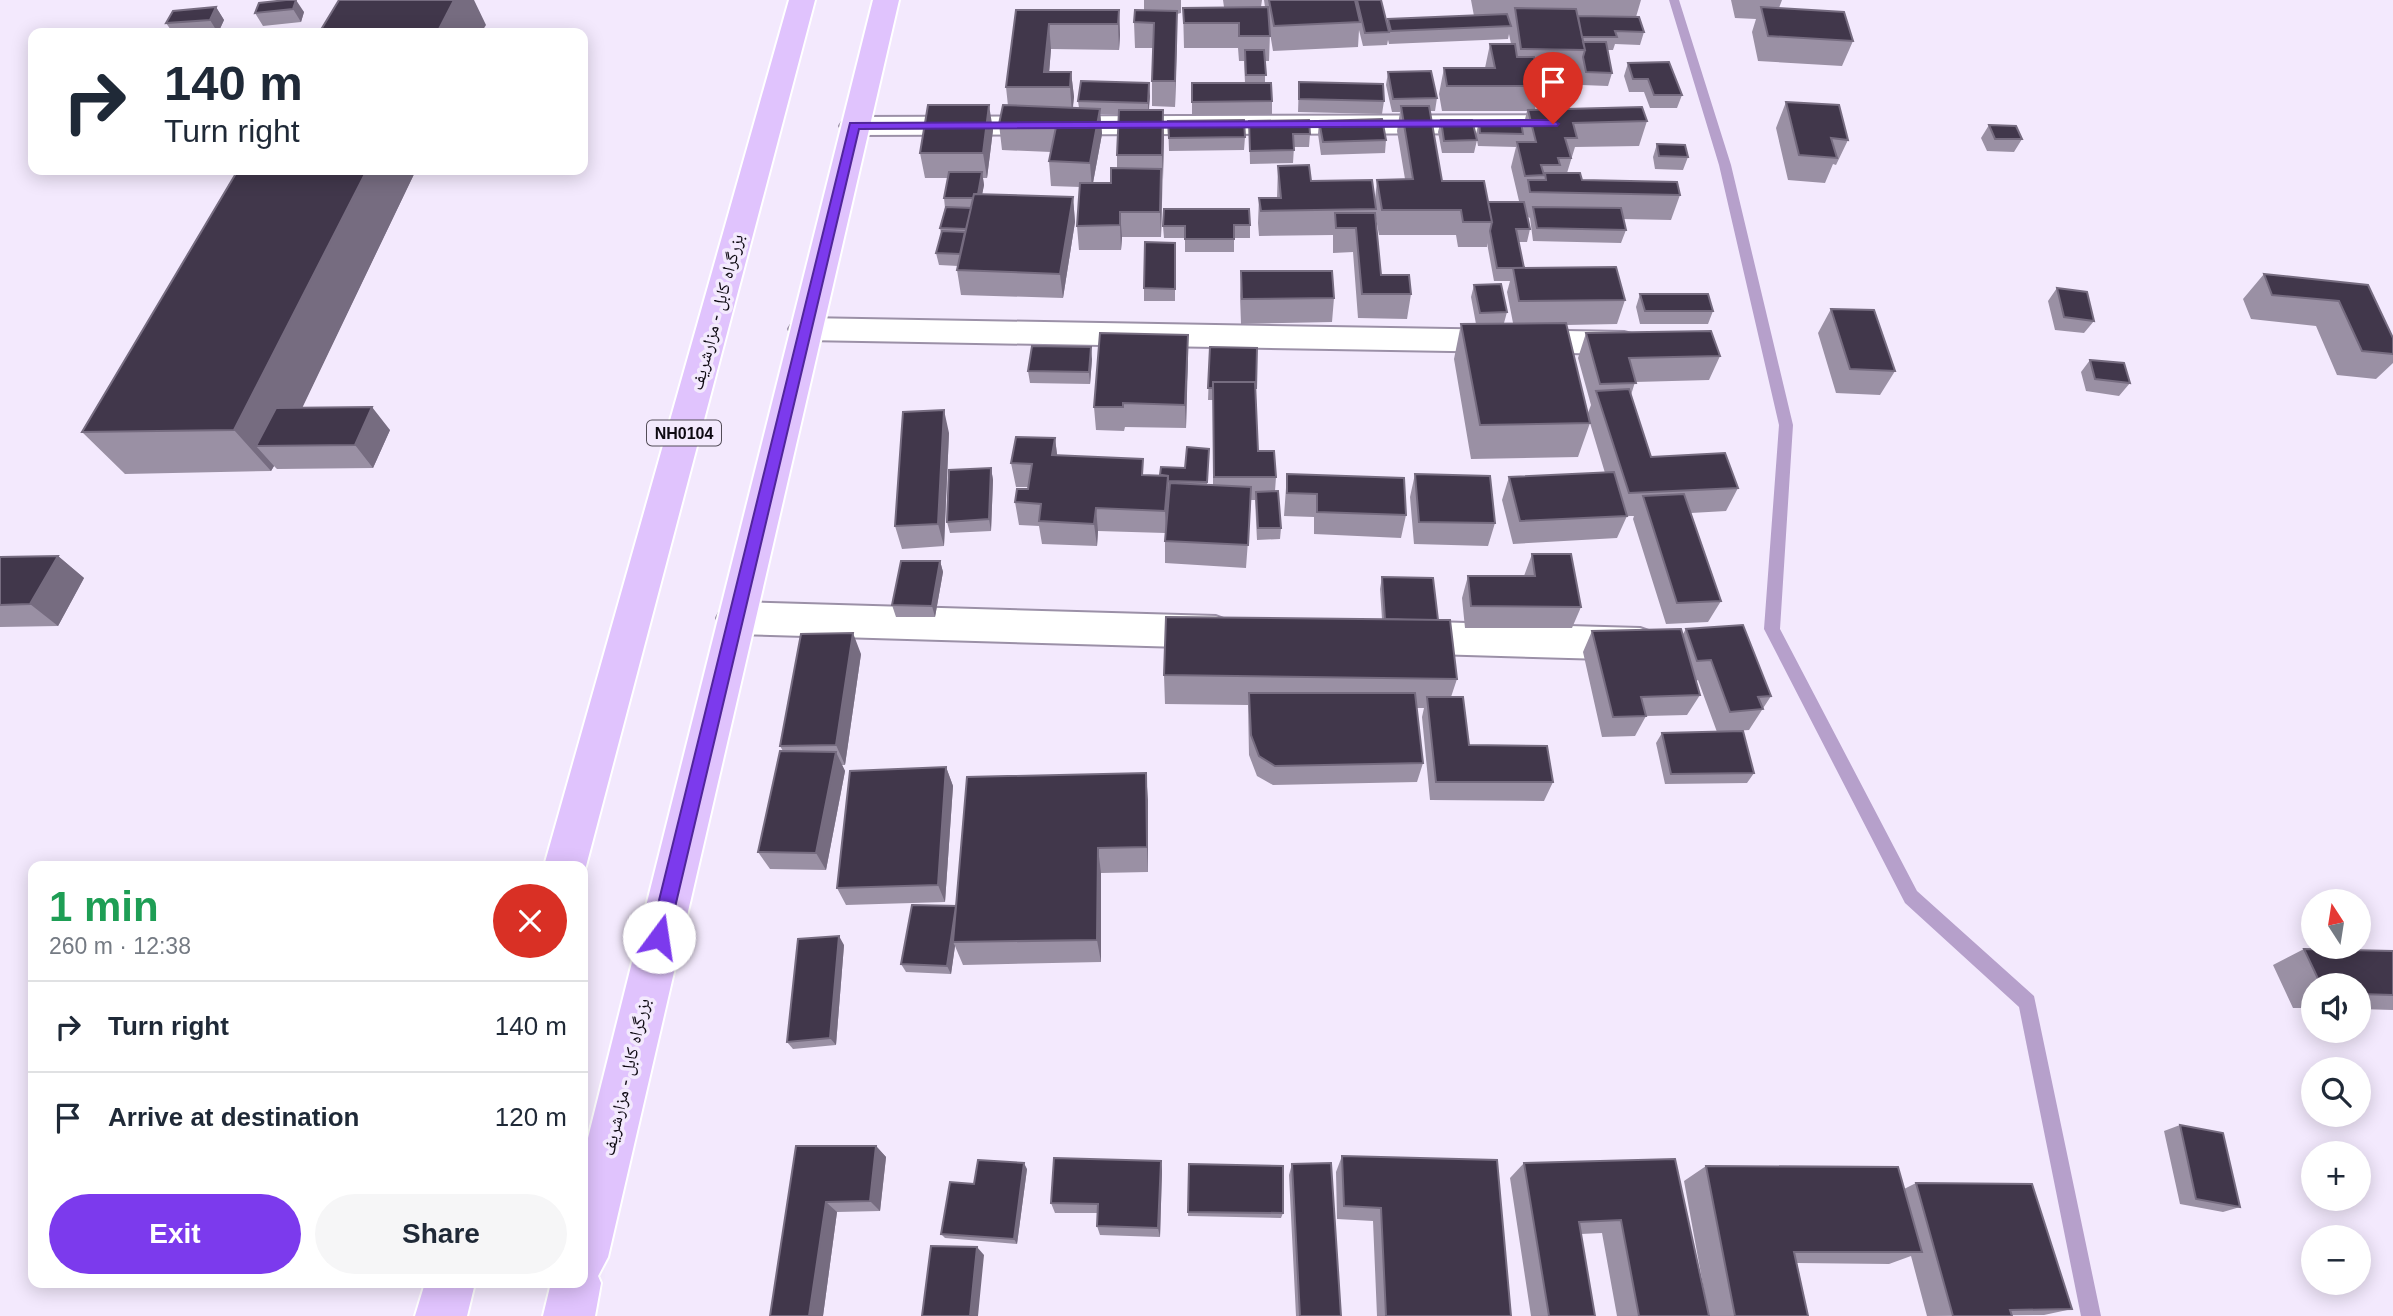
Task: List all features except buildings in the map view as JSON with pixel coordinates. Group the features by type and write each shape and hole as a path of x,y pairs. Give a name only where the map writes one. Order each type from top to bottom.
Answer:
{"highway":[{"name":"بزرگراه کابل - مزارشریف","path":"566,861 802,0"},
{"name":"بزرگراه کابل - مزارشریف","path":"588,1235 886,0"},
{"path":"441,1316 449,1288"},
{"path":"569,1316 575,1288"}],"street":[{"path":"854,126 1581,124"},
{"path":"806,329 1624,343"},
{"path":"736,618 1247,633"},
{"path":"1371,636 1662,645"}],"waterway":[{"path":"1674,0 1725,165 1786,425 1772,629 1911,897 2027,1002 2091,1316"}],"route":[{"path":"659,937 854,126 1553,124"}]}
